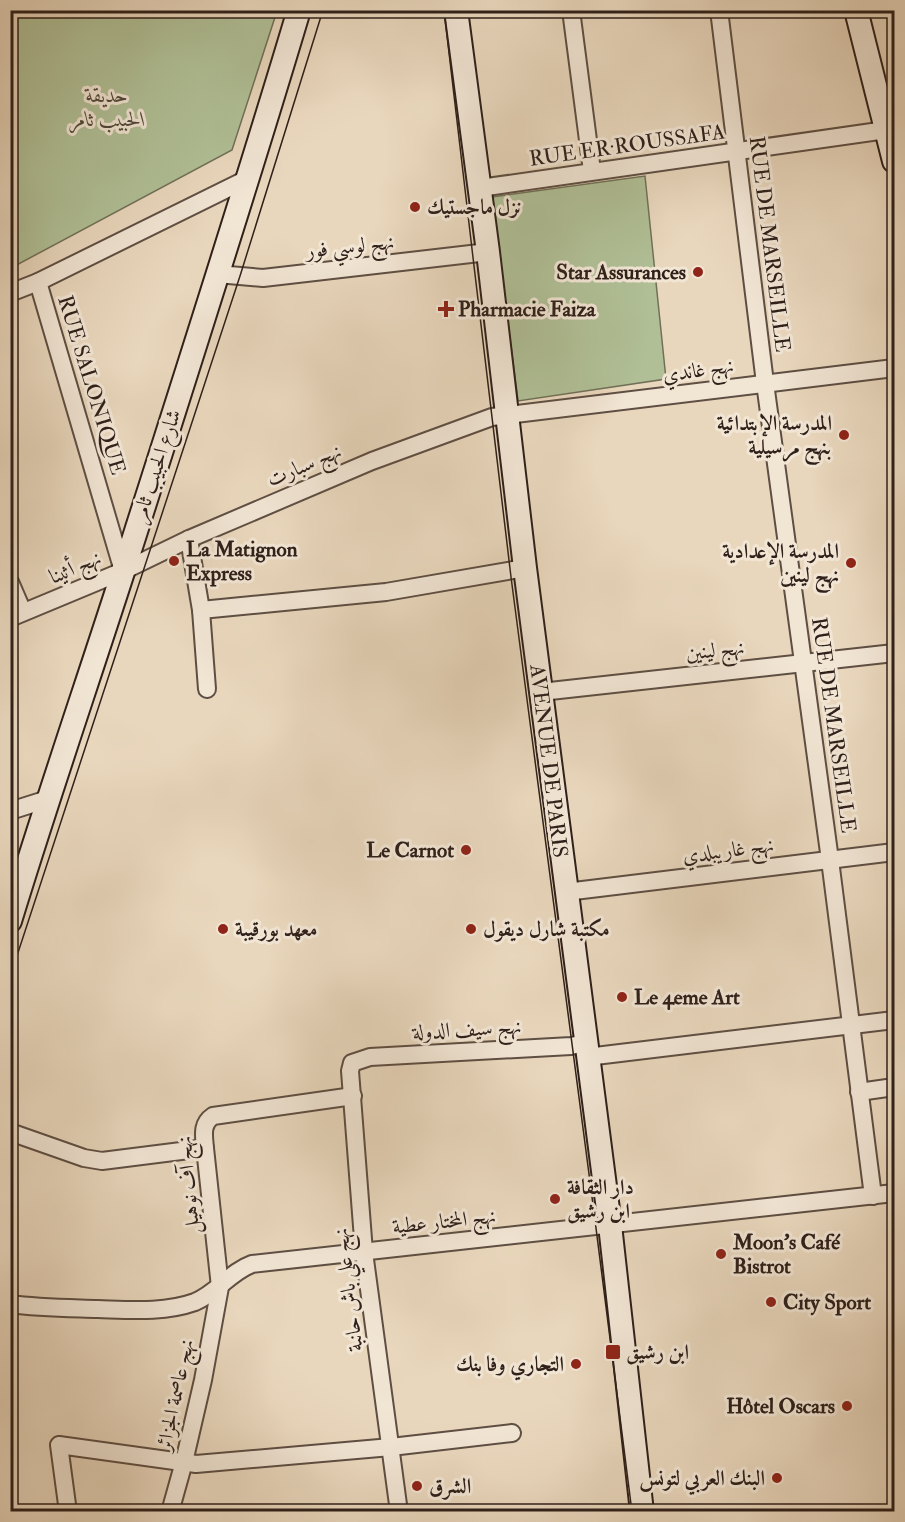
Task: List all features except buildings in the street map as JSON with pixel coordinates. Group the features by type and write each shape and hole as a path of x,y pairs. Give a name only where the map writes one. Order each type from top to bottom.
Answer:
{"main road":[{"name":"شارع الحبيب ثامر","path":"10,921 249,178 299,10"},
{"name":"AVENUE DE PARIS","path":"456,10 489,252 525,568 610,1225 642,1512"},
{"path":"856,10 894,161"}],"street":[{"path":"571,10 592,171"},
{"name":"RUE DE MARSEILLE","path":"719,10 765,383 873,1196"},
{"name":"RUE ER·ROUSSAFA","path":"480,188 886,130"},
{"path":"10,293 38,282 249,178"},
{"name":"نهج لوسي فور","path":"217,274 263,278 489,252"},
{"name":"RUE SALONIQUE","path":"38,282 123,571"},
{"name":"نهج غاندي","path":"507,415 894,368"},
{"name":"نهج سبارت","path":"123,571 189,539 372,461 492,417 507,415"},
{"path":"189,539 201,610 207,689"},
{"path":"201,610 386,592 525,568"},
{"name":"نهج أثينا","path":"17,615 123,571"},
{"path":"10,582 17,615"},
{"name":"نهج لينين","path":"541,692 894,653"},
{"path":"10,811 48,799"},
{"name":"نهج غاريبلدي","path":"566,892 894,852"},
{"name":"نهج سيف الدولة","path":"352,1063 370,1057 571,1046 586,1050 894,1020"},
{"name":"نهج علي باش حانبة","path":"352,1063 350,1071 364,1252 399,1512"},
{"path":"859,1092 894,1087"},
{"name":"نهج آف نوهيل","path":"220,1287 205,1148 206,1120 213,1116 353,1096"},
{"path":"10,1132 84,1158 102,1161 205,1148"},
{"name":"نهج المختار عطية","path":"10,1304 148,1311 194,1302 220,1287 238,1270 252,1264 894,1193"},
{"name":"نهج عاصمة الجزائر","path":"170,1512 203,1380 220,1287"},
{"path":"68,1512 59,1444 196,1464 391,1447 512,1433"}],"green space":[{"name":"حديقة الحبيب ثامر","path":"10,11 277,11 232,150 11,268"},
{"path":"645,176 666,379 518,401 492,197"}],"tram line":[{"path":"10,977 240,276 323,10"},
{"path":"444,10 511,577 632,1512"}],"place":[{"name":"نزل ماجستيك","path":"415,207"},
{"name":"Star Assurances","path":"698,272"},
{"name":"Pharmacie Faiza","path":"446,309"},
{"name":"المدرسة الإبتدائية بنهج مرسيلية","path":"844,435"},
{"name":"La Matignon Express","path":"174,561"},
{"name":"المدرسة الإعدادية نهج لينين","path":"851,563"},
{"name":"Le Carnot","path":"466,850"},
{"name":"معهد بورقيبة","path":"223,929"},
{"name":"مكتبة شارل ديقول","path":"471,929"},
{"name":"Le 4eme Art","path":"622,997"},
{"name":"دار الثقافة ابن رشيق","path":"555,1199"},
{"name":"Moon's Café Bistrot","path":"721,1254"},
{"name":"City Sport","path":"771,1302"},
{"name":"ابن رشيق","path":"613,1352"},
{"name":"التجاري وفا بنك","path":"576,1364"},
{"name":"Hôtel Oscars","path":"847,1406"},
{"name":"البنك العربي لتونس","path":"777,1478"},
{"name":"الشرق","path":"417,1486"}]}
